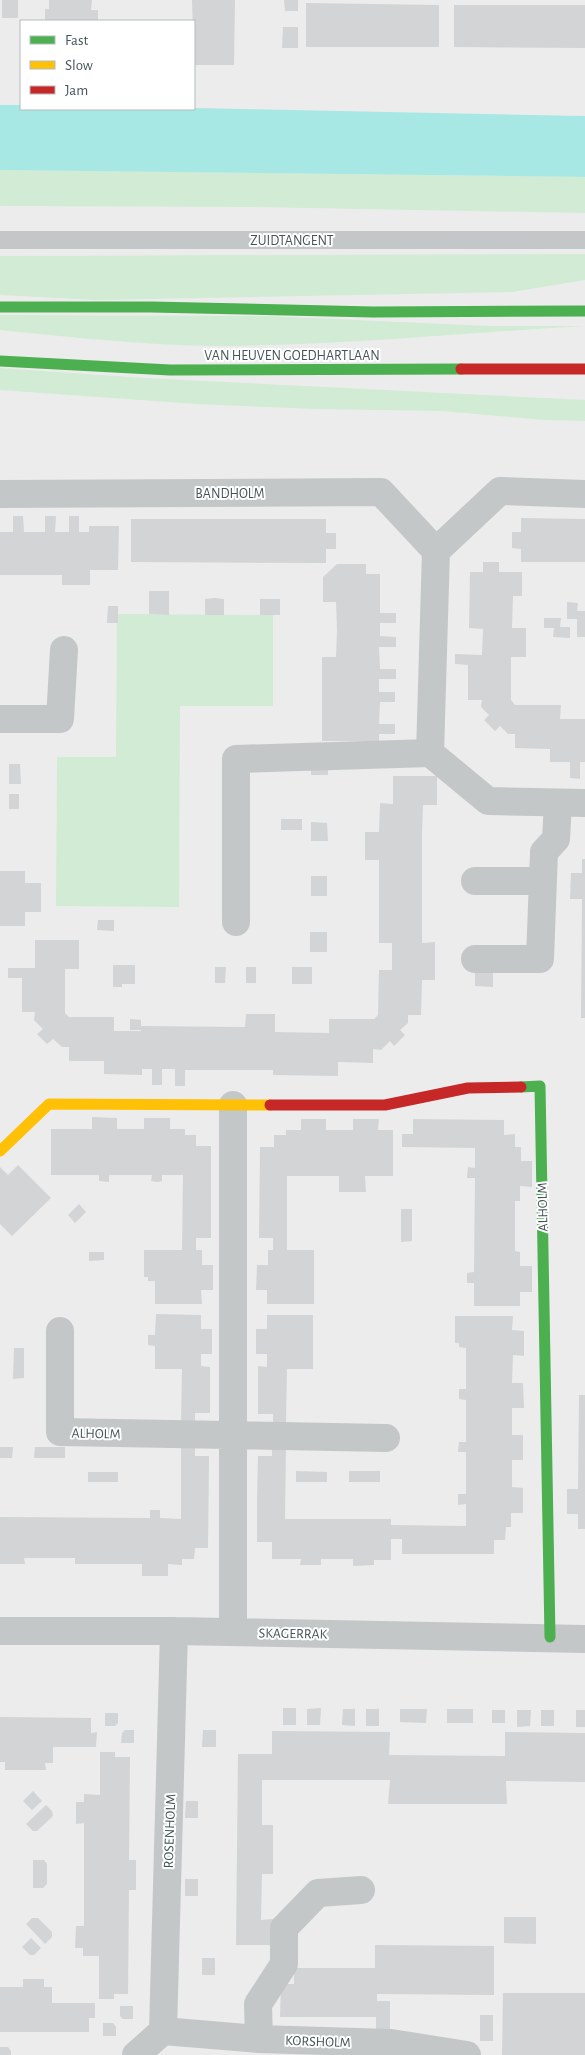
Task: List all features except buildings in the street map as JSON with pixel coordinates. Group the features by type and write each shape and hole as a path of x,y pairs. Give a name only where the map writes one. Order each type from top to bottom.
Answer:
{"main road":[{"path":"0,307 152,307 373,312 585,311"},
{"name":"VAN HEUVEN GOEDHARTLAAN","path":"0,361 170,370 585,369"},
{"name":"ALHOLM","path":"0,1151 49,1104 386,1105 468,1088 540,1086 550,1637"}],"street":[{"path":"430,753 436,551 500,491 585,494"},
{"name":"BANDHOLM","path":"0,494 381,492 436,551"},
{"path":"0,719 60,719 64,650"},
{"path":"236,922 236,759 430,753 488,801 585,803"},
{"path":"475,959 540,959 544,852 556,839 558,803"},
{"path":"475,881 543,881"},
{"path":"233,1104 233,1632"},
{"name":"ALHOLM","path":"60,1331 60,1432 386,1438"},
{"name":"SKAGERRAK","path":"0,1631 174,1631 585,1638"},
{"name":"ROSENHOLM","path":"163,2030 174,1631"},
{"path":"136,2055 163,2030 259,2039 258,2004 284,1964 284,1928 318,1893 361,1890"},
{"name":"KORSHOLM","path":"259,2039 391,2043 439,2053 467,2055"}],"lane":[{"name":"ZUIDTANGENT","path":"0,240 585,240"}],"green space":[{"path":"0,170 585,177 585,213 254,207 0,206"},
{"path":"585,254 585,280 512,292 97,300 0,295 0,256"},
{"path":"0,315 266,316 489,326 585,326 351,342 211,346 79,338 0,330"},
{"path":"0,368 144,378 585,400 585,421 545,420 443,411 315,409 197,404 0,390"},
{"path":"117,614 273,615 273,706 180,706 179,907 56,906 57,757 116,757"}],"water":[{"path":"0,105 20,105 20,110 195,110 195,108 585,116 585,177 0,170"}],"traffic: fast":[{"path":"0,307 151,307 373,312 585,311"},
{"path":"0,361 170,370 461,369"},
{"path":"521,1087 540,1086 550,1637"}],"traffic: slow":[{"path":"0,1151 49,1104 270,1105"}],"traffic: jam":[{"path":"461,369 585,369"},
{"path":"270,1105 385,1105 468,1088 521,1087"}]}
